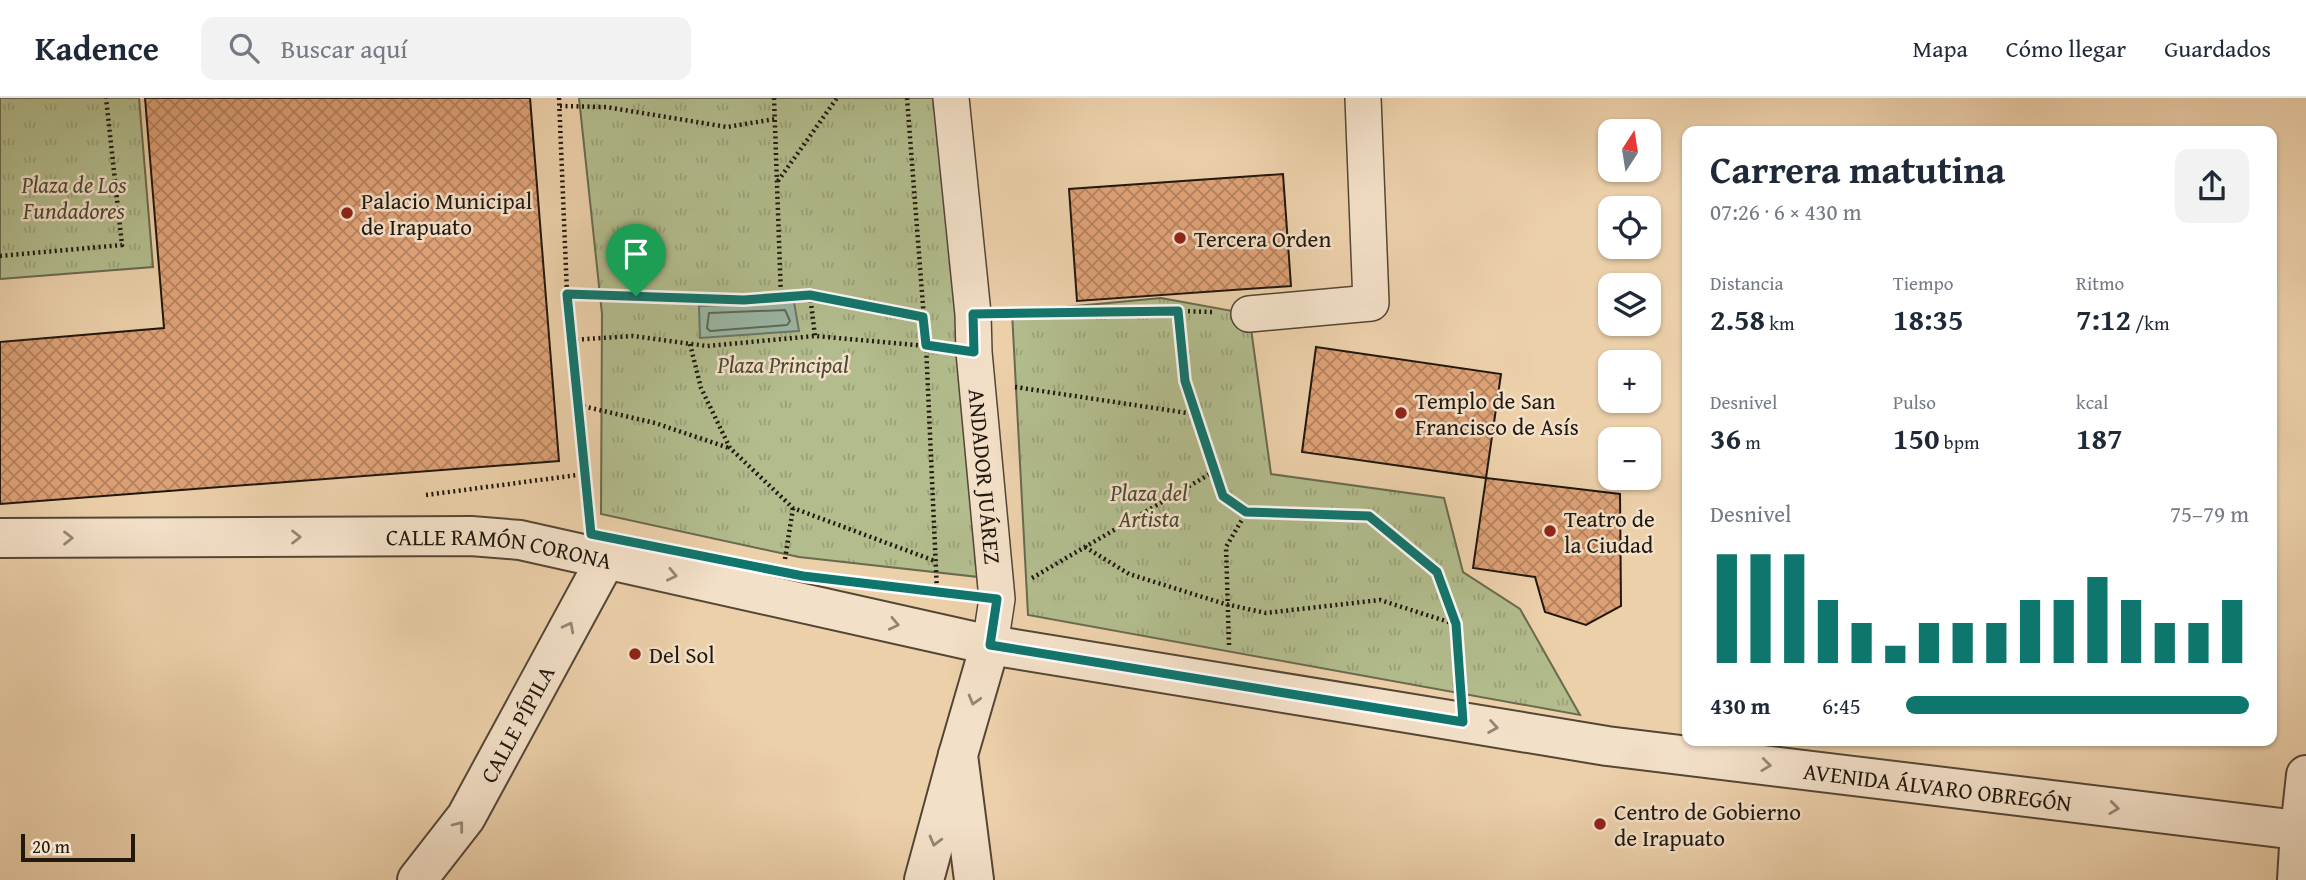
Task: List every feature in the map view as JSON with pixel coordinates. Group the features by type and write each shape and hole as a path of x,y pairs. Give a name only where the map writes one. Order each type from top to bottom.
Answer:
{"street":[{"name":"ANDADOR JUÁREZ","path":"950,98 973,314 997,599 990,645"},
{"path":"1249,314 1371,303 1363,98"},
{"name":"CALLE RAMÓN CORONA","path":"0,538 471,536 520,540 990,645"},
{"name":"CALLE PÍPILA","path":"417,880 467,817 605,561"},
{"path":"925,880 990,645"},
{"name":"AVENIDA ÁLVARO OBREGÓN","path":"990,645 1607,746 2303,831"},
{"path":"958,755 974,880"},
{"path":"2297,880 2306,775"}],"path":[{"path":"0,256 122,245 106,98"},
{"path":"559,98 567,294 590,522"},
{"path":"774,98 781,298"},
{"path":"777,182 837,98"},
{"path":"907,98 926,345 937,592"},
{"path":"560,106 606,107 727,127 775,119"},
{"path":"567,294 744,300 810,295 923,317"},
{"path":"810,295 815,336"},
{"path":"1178,311 1185,381 1223,496 1246,512 1369,516 1437,572 1456,624 1463,722"},
{"path":"973,314 1178,311 1249,314"},
{"path":"571,340 633,337 708,346 815,336 926,345 976,367 1194,414"},
{"path":"690,344 701,388 730,448 793,508 935,561"},
{"path":"578,405 655,423 730,448"},
{"path":"923,590 997,599 1215,471"},
{"path":"783,572 793,508"},
{"path":"1233,684 1225,604 1226,547 1246,512"},
{"path":"1085,547 1129,574 1225,604 1266,613 1380,600 1456,624"}],"green space":[{"name":"Plaza de Los Fundadores","path":"0,98 139,98 153,267 0,279"},
{"name":"Plaza Principal","path":"579,98 950,98 979,577 799,557 601,514 602,314"},
{"name":"Plaza del Artista","path":"1161,298 1249,314 1271,474 1444,498 1463,572 1520,609 1580,715 1028,615 1012,312"}],"water":[{"path":"794,302 799,331 700,338 699,306"}],"building":[{"name":"Palacio Municipal de Irapuato","path":"145,98 530,98 559,461 0,504 0,342 164,328"},
{"name":"Tercera Orden","path":"1283,174 1291,286 1077,301 1069,189"},
{"name":"Templo de San Francisco de Asís","path":"1316,347 1501,374 1486,478 1302,452"},
{"name":"Teatro de la Ciudad","path":"1486,478 1620,494 1621,606 1586,625 1545,612 1535,577 1473,568"}],"place":[{"name":"Palacio Municipal de Irapuato","path":"347,213"},
{"name":"Tercera Orden","path":"1180,238"},
{"name":"Templo de San Francisco de Asís","path":"1401,413"},
{"name":"Teatro de la Ciudad","path":"1550,531"},
{"name":"Del Sol","path":"635,654"},
{"name":"Centro de Gobierno de Irapuato","path":"1600,824"}],"route":[{"path":"567,294 636,296 744,300 810,295 923,317 926,345 974,352 973,314 1178,311 1185,381 1223,496 1246,512 1369,516 1437,572 1456,624 1463,722 990,645 997,599 803,576 591,534 567,294"}]}
